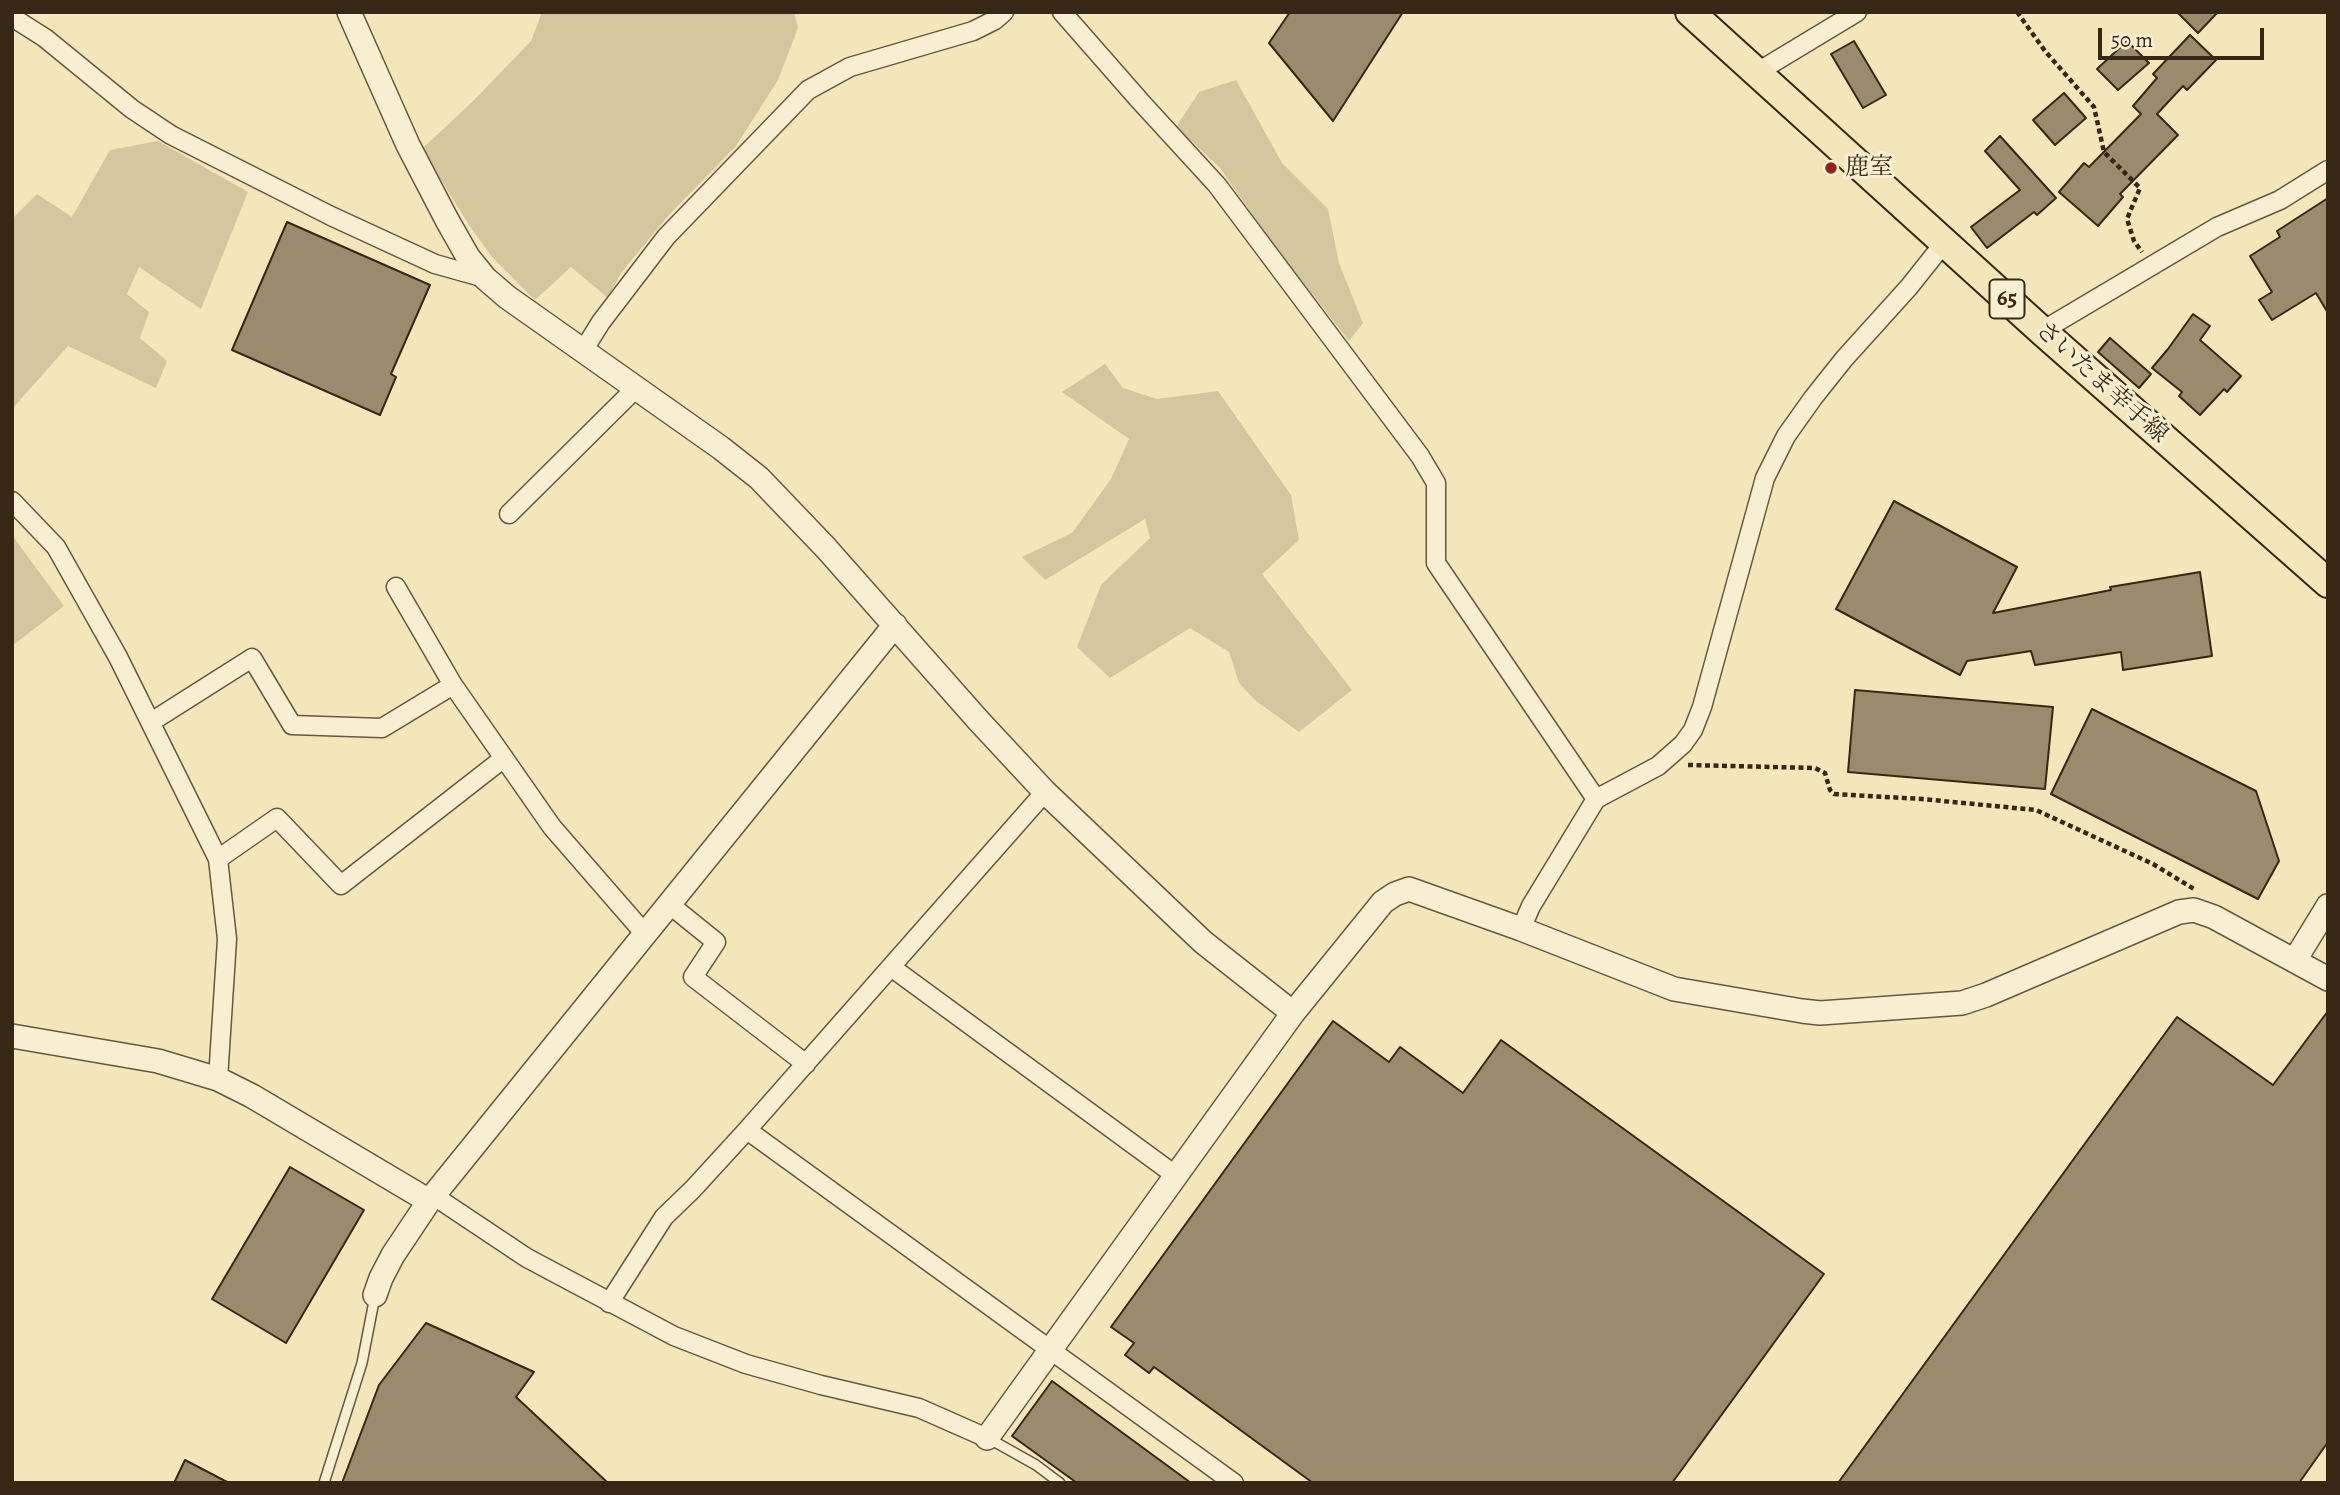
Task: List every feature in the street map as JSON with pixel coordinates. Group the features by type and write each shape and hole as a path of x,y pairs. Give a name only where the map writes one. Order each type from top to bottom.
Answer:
{"main road":[{"name":"さいたま幸手線","path":"1690,12 2042,331 2328,583"}],"street":[{"path":"349,12 408,145 468,257 485,278 759,478 826,548 1045,792 1203,942 1293,1013"},
{"path":"583,351 601,322 666,237 808,90 850,66 973,31 995,20 1004,12"},
{"path":"1062,12 1140,102 1217,184 1420,456 1436,483 1436,563 1596,799"},
{"path":"1756,73 1857,12"},
{"path":"12,17 45,37 132,109 171,135 331,216 435,264 485,278"},
{"path":"2042,331 2217,227 2280,200 2328,170"},
{"path":"1521,929 1531,906 1596,799 1670,757 1693,730 1702,707 1765,478 1786,436 1844,359 1909,287 1944,243"},
{"path":"509,514 636,388"},
{"path":"12,501 56,547 118,657 218,859 227,939 218,1079"},
{"path":"396,587 453,685 552,827 645,934"},
{"path":"375,1295 394,1255 431,1198 895,625"},
{"path":"151,722 252,658 292,725 382,728 453,685"},
{"path":"218,859 278,818 341,885 504,758"},
{"path":"609,1303 664,1217 747,1130 1045,792"},
{"path":"12,1037 158,1061 218,1079 431,1198 527,1258 674,1336 746,1364 919,1408 988,1438 1293,1013 1383,902 1395,894 1409,890 1521,929 1674,989 1820,1013 1962,1003 2179,912 2194,911 2214,917 2328,979"},
{"path":"669,904 716,942 693,977 806,1064"},
{"path":"2295,960 2328,906"},
{"path":"891,967 1175,1175"},
{"path":"747,1130 1234,1483"}],"lane":[{"path":"324,1483 362,1363 375,1295"},
{"path":"988,1438 1036,1465 1060,1483"}],"path":[{"path":"2017,12 2045,51 2094,107 2104,152 2140,188 2127,219 2134,241 2152,265"},
{"path":"1670,757 1677,764 1815,768 1825,773 1830,790 1834,794 2036,810 2153,863 2199,891 2214,917"}],"shaded area":[{"path":"542,12 794,12 798,28 778,80 736,146 669,215 621,273 608,298 571,267 535,300 492,257 422,149 531,41"},
{"path":"1236,80 1282,163 1328,209 1339,263 1363,323 1349,341 1270,240 1220,168 1176,127 1199,92"},
{"path":"158,141 248,192 201,309 139,267 127,294 149,312 140,338 167,361 156,388 68,346 12,409 12,219 37,194 72,217 110,150"},
{"path":"1105,364 1123,388 1157,399 1218,391 1291,495 1299,540 1262,574 1352,690 1299,732 1256,701 1239,683 1229,652 1190,628 1110,678 1077,647 1101,585 1150,538 1145,519 1045,580 1022,557 1072,533 1111,479 1129,439 1062,392"},
{"path":"12,535 64,606 12,646"}],"building":[{"path":"1290,12 1403,12 1333,121 1269,43"},
{"path":"2177,12 2218,12 2198,33"},
{"path":"2190,35 2216,60 2187,90 2183,86 2157,114 2178,135 2120,194 2123,197 2098,226 2059,192 2084,163 2089,167 2141,114 2133,106 2157,78 2153,74"},
{"path":"1854,41 1886,95 1863,108 1831,54"},
{"path":"2127,41 2149,63 2118,90 2097,69"},
{"path":"2064,93 2086,118 2055,145 2033,120"},
{"path":"2000,136 2056,198 2037,215 2034,212 1987,248 1971,227 2020,190 1985,151"},
{"path":"2328,198 2328,313 2316,293 2272,320 2259,300 2272,292 2250,256 2280,237 2277,231"},
{"path":"287,222 430,285 391,374 396,377 380,415 232,350"},
{"path":"2193,314 2210,326 2200,340 2241,376 2227,392 2224,389 2200,415 2179,396 2182,392 2152,368"},
{"path":"2110,338 2151,374 2139,388 2098,352"},
{"path":"1894,501 2017,567 1993,613 2111,590 2110,587 2200,572 2212,656 2123,670 2121,652 2035,665 2031,651 1967,661 1960,675 1836,609"},
{"path":"1855,690 2053,707 2045,789 1848,772"},
{"path":"2092,709 2256,791 2279,861 2258,899 2051,794"},
{"path":"2328,1011 2328,1442 2299,1483 1838,1483 2177,1017 2273,1085"},
{"path":"1333,1021 1389,1062 1400,1047 1463,1093 1501,1040 1824,1274 1672,1483 1313,1483 1154,1367 1149,1373 1125,1355 1134,1343 1111,1327"},
{"path":"290,1167 364,1210 286,1343 212,1299"},
{"path":"426,1323 534,1372 516,1397 608,1483 342,1483 379,1385"},
{"path":"1052,1381 1191,1483 1077,1483 1012,1436"},
{"path":"185,1460 229,1483 174,1483"}],"place":[{"name":"鹿室","path":"1831,168"}]}
